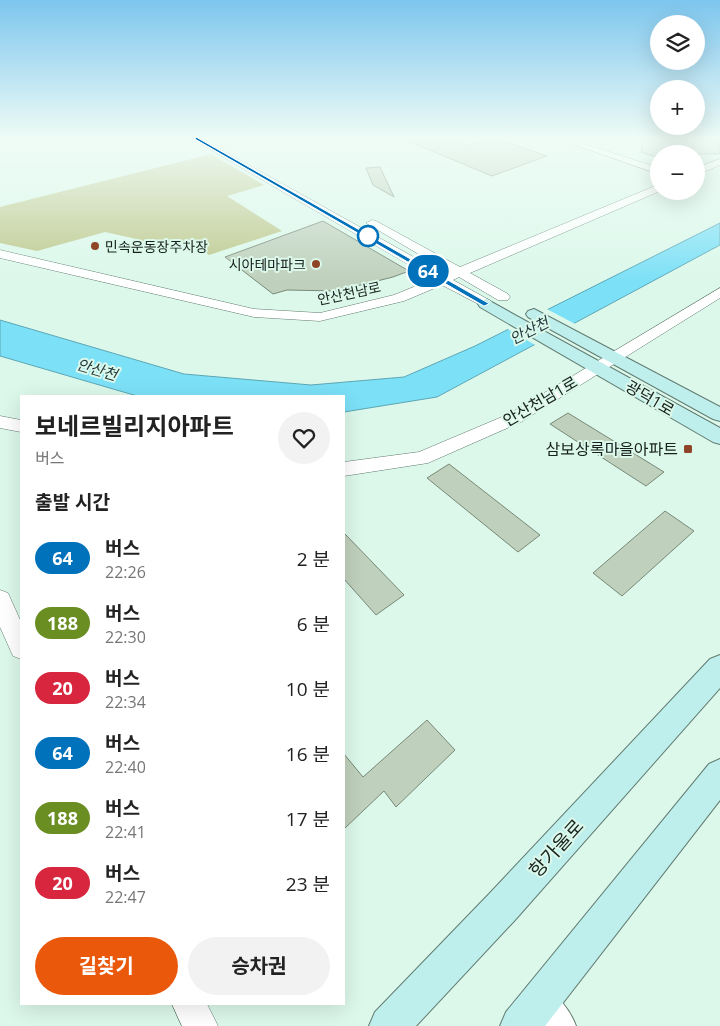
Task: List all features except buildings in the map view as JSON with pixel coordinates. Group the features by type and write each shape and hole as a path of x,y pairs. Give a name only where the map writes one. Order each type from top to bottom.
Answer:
{"main road":[{"name":"광덕1로","path":"503,297 720,415"},
{"name":"광덕1로","path":"486,304 720,437"},
{"name":"항가울로","path":"389,1026 502,907 720,668"},
{"path":"541,1017 720,775"}],"street":[{"path":"281,187 486,304"},
{"name":"안산천남로","path":"0,254 254,313 320,317 399,298 650,192"},
{"path":"359,216 462,272 503,297"},
{"name":"안산천남1로","path":"345,469 422,458 515,418 720,292"},
{"path":"0,422 20,426"},
{"path":"0,600 20,646"},
{"path":"190,1005 200,1026"}],"green space":[{"path":"80,187 258,187 227,196 282,231 209,255 190,240 163,249 141,240 105,232 37,251 0,243 0,207"}],"water":[{"name":"안산천","path":"720,223 720,245 437,397 345,412 345,395 134,395 0,356 0,320 184,374 311,385 404,377 475,346"}],"pier":[{"path":"545,308 577,325 537,346 506,328"}],"bus line":[{"name":"64","path":"280,187 486,304"}],"place":[{"name":"민속운동장주차장","path":"95,246"},
{"name":"시아테마파크","path":"316,264"},
{"name":"삼보상록마을아파트","path":"688,449"}]}
